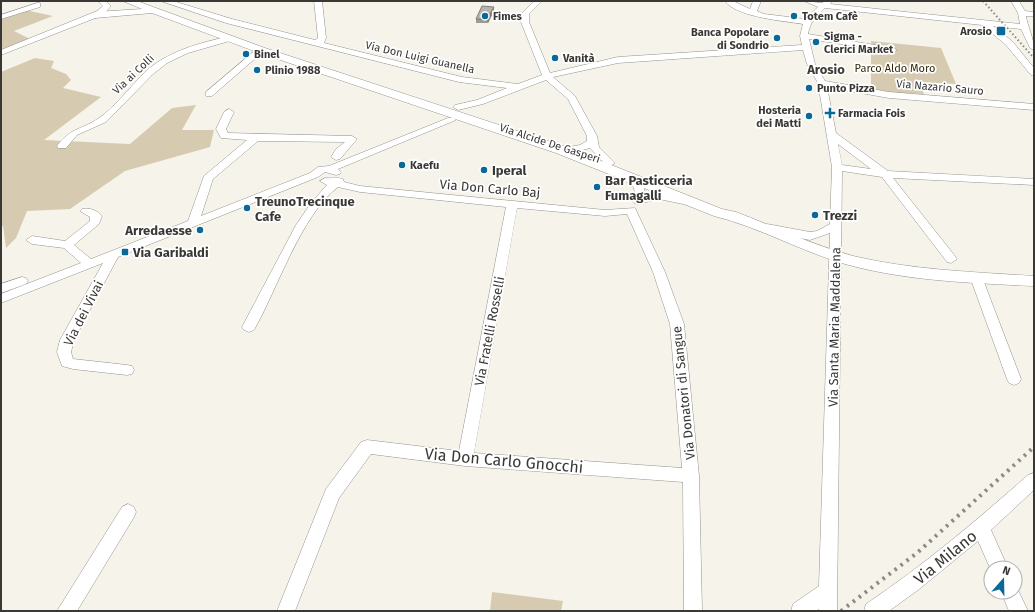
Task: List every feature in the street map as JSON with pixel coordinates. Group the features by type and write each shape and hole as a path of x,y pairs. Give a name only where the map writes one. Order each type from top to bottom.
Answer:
{"main road":[{"path":"116,13 127,10 131,6 120,1"},
{"path":"128,1 261,50 410,100 446,115"},
{"path":"146,1 147,4 164,10 167,15"},
{"path":"95,15 143,11 167,15"},
{"path":"410,100 411,104 430,113 432,117 446,115"},
{"name":"Via Alcide De Gasperi","path":"446,115 483,124 610,163 722,211 835,255 900,270 1034,281"},
{"name":"Via Alcide De Gasperi","path":"446,115 567,150 671,195 722,211"}],"street":[{"path":"1,53 95,15 107,6 102,1"},
{"name":"Via Don Luigi Guanella","path":"165,1 229,21 462,80 520,87"},
{"path":"316,43 321,41 322,38 318,1"},
{"path":"538,1 528,9 524,18 547,76 572,98 592,136 592,141 599,154 610,163"},
{"path":"729,1 731,4 763,16 807,22 827,3"},
{"path":"752,13 756,1"},
{"path":"808,1 1024,27"},
{"path":"1015,1 1022,13 1024,27 1034,48"},
{"path":"1,17 37,5"},
{"path":"1022,13 1034,14"},
{"name":"Via Santa Maria Maddalena","path":"807,22 804,36 805,47 811,64 822,83 837,167 828,611"},
{"path":"984,23 1009,42 1030,66 1034,73"},
{"path":"804,36 893,50"},
{"name":"Via ai Colli","path":"62,146 74,133 103,120 149,73 164,61 185,51 230,38"},
{"path":"249,327 298,230 321,196 330,178 347,162 446,115 547,76 627,59 805,47"},
{"path":"209,94 261,50"},
{"name":"Via Nazario Sauro","path":"822,83 889,95 1030,107"},
{"path":"1030,107 1034,117"},
{"path":"230,112 221,129 224,136 256,138 352,139 338,152 336,157"},
{"path":"832,135 885,174 951,259"},
{"path":"193,222 208,178 256,138"},
{"path":"567,150 582,148 592,141"},
{"name":"Via Alcide De Gasperi","path":"567,150 566,154 638,184"},
{"path":"837,167 885,174 1034,182"},
{"name":"Via Don Carlo Baj","path":"1,298 293,182 330,178 360,189 605,213 635,205"},
{"name":"Via Donatori di Sangue","path":"638,184 640,192 635,205 677,324 691,476"},
{"path":"635,205 653,197 671,195"},
{"name":"Via Fratelli Rosselli","path":"465,459 512,204"},
{"path":"67,245 95,222 96,216 86,211"},
{"path":"763,227 810,236 820,234 836,225"},
{"path":"32,240 67,245 89,263"},
{"name":"Via dei Vivai","path":"114,254 67,340 64,352 67,362 73,364 127,370"},
{"path":"1,289 37,276 42,276 48,280"},
{"path":"976,277 1014,379"},
{"name":"Via Don Carlo Gnocchi","path":"286,611 332,494 367,447 465,459 691,476"},
{"path":"691,476 693,611"},
{"path":"981,528 1034,480"},
{"path":"66,611 128,512"},
{"name":"Via Milano","path":"873,611 912,584 981,528 995,560"},
{"path":"800,611 828,591"},
{"path":"1014,600 1019,611"}],"green space":[{"path":"25,10 53,16 14,31 30,39 1,51 1,19"},
{"name":"Parco Aldo Moro","path":"871,41 941,48 956,84 919,82 924,94 871,92"},
{"path":"35,58 54,61 51,68 66,74 71,80 63,88 101,97 44,140 130,144 172,108 196,105 182,130 214,130 210,147 125,171 70,209 27,211 16,238 6,248 3,226 1,226 1,72"},
{"path":"492,592 563,601 561,611 490,611"}],"building":[{"path":"482,6 494,7 487,19 476,19"}],"railway":[{"path":"983,1 1034,58"},
{"path":"841,611 917,553 1034,447"}],"place":[{"name":"Fimes","path":"485,16"},
{"name":"Totem Cafè","path":"794,16"},
{"name":"Arosio","path":"1001,31"},
{"name":"Banca Popolare di Sondrio","path":"777,38"},
{"name":"Sigma - Clerici Market","path":"816,42"},
{"name":"Binel","path":"246,54"},
{"name":"Vanità","path":"555,58"},
{"name":"Plinio 1988","path":"257,70"},
{"name":"Punto Pizza","path":"809,88"},
{"name":"Farmacia Fois","path":"830,113"},
{"name":"Hosteria dei Matti","path":"809,116"},
{"name":"Kaefu","path":"402,165"},
{"name":"Iperal","path":"484,170"},
{"name":"Bar Pasticceria Fumagalli","path":"597,187"},
{"name":"TreunoTrecinque Cafe","path":"247,208"},
{"name":"Trezzi","path":"815,215"},
{"name":"Arredaesse","path":"200,230"},
{"name":"Via Garibaldi","path":"125,252"}],"district":[{"name":"Arosio","path":"826,69"}]}
